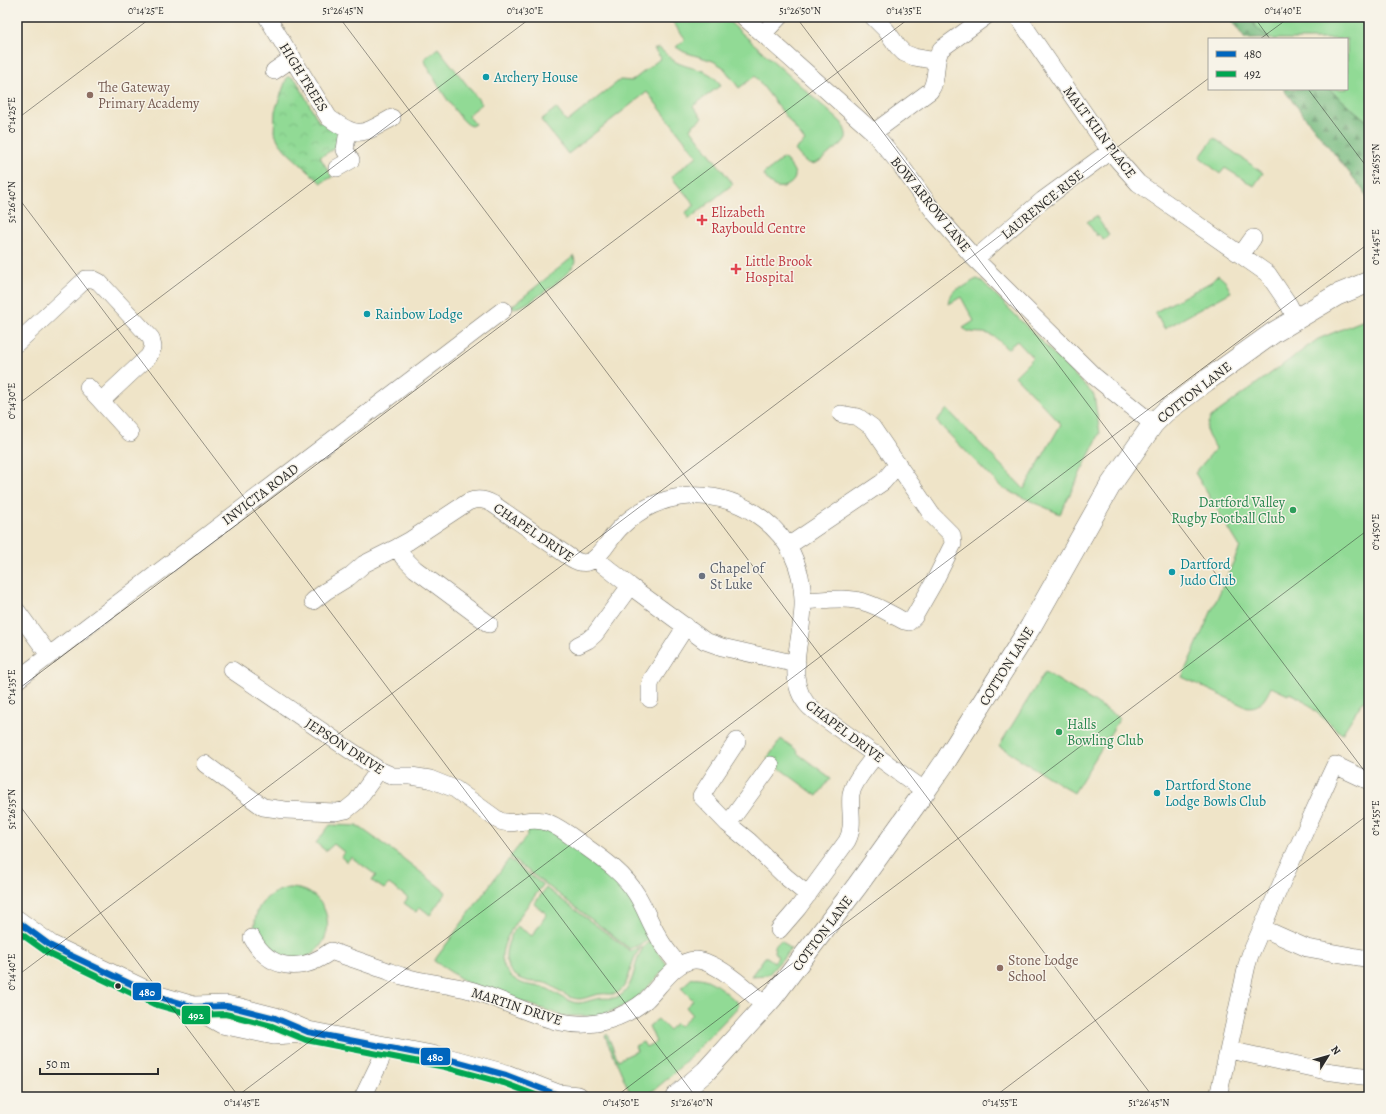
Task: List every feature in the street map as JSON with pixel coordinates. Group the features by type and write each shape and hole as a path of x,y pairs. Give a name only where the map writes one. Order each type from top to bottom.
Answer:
{"main road":[{"name":"COTTON LANE","path":"676,1097 706,1071 766,1006 799,965 945,762 1018,646 1110,486 1153,424 1165,412 1273,333 1337,295 1369,282"},
{"path":"17,921 51,946 156,996 194,1007 226,1006 236,1008 275,1018 308,1032 447,1060 506,1075 565,1096"}],"street":[{"name":"HIGH TREES","path":"267,17 329,118 348,130 359,132 368,131 392,118"},
{"name":"BOW ARROW LANE","path":"744,17 873,133 899,163 935,213 975,259 1094,376 1153,424"},
{"path":"763,34 779,17"},
{"path":"873,17 886,30 904,53 914,57 936,61"},
{"path":"873,133 930,91 934,83 938,54 945,45 985,17"},
{"name":"MALT KILN PLACE","path":"1018,17 1110,151 1138,184 1268,274 1296,319"},
{"path":"274,71 293,58"},
{"path":"337,168 351,160 345,150 348,130"},
{"name":"LAURENCE RISE","path":"975,259 1043,200 1110,151"},
{"path":"1241,255 1253,238"},
{"path":"17,343 86,280 93,279 99,282 151,338 154,347 149,356 101,401"},
{"name":"INVICTA ROAD","path":"17,680 503,310"},
{"path":"88,387 130,433"},
{"path":"804,601 850,599 866,603 905,622 910,622 934,582 953,544 952,535 932,515 872,427 858,417 841,414"},
{"path":"788,546 884,482 898,464"},
{"name":"CHAPEL DRIVE","path":"313,601 349,577 364,564 409,541 468,502 480,499 487,500 576,561 585,563 595,558 618,530 634,516 658,503 688,496 706,496 735,502 770,525 794,555 799,570 804,601 795,675 799,694 804,702 925,790"},
{"path":"398,547 403,557 415,569 489,624"},
{"path":"595,558 630,586 705,641 744,653 797,664"},
{"path":"578,645 588,640 595,634 630,586"},
{"path":"17,611 49,655"},
{"path":"650,699 650,685 652,679 686,626"},
{"name":"JEPSON DRIVE","path":"232,670 379,770 393,776 430,779 455,788 500,822 508,823 524,820 539,820 551,824 573,838 609,863 626,880 641,902 659,938 679,966"},
{"path":"736,741 701,796 728,824 749,841 786,877 808,894"},
{"path":"779,930 808,894 848,839 851,826 851,798 853,790 855,784 876,754"},
{"path":"1218,1097 1247,965 1282,882 1329,762 1369,781"},
{"path":"205,764 263,807 286,810 336,812 346,810 356,802 379,770"},
{"path":"728,824 771,765"},
{"path":"1262,928 1308,948 1369,959"},
{"name":"MARTIN DRIVE","path":"252,938 267,958 281,964 296,966 308,963 318,960 331,951 402,976 469,990 506,1002 538,1016 557,1022 576,1024 603,1022 627,1013 645,1000 679,966 691,960 702,960 708,962 730,976 766,1006"},
{"path":"363,1097 378,1065 384,1047"},
{"path":"1229,1050 1326,1071 1369,1077"}],"green space":[{"path":"669,17 724,17 842,123 846,134 845,140 840,146 817,163 813,164 805,161 795,150 805,141 755,76 739,88 723,67 713,61 684,52 676,47 684,40 684,37"},
{"path":"1229,17 1250,17 1256,27 1269,38 1244,38"},
{"path":"1250,17 1369,17 1369,123 1330,90 1348,90 1348,38 1269,38 1256,27"},
{"path":"438,48 482,104 468,115 475,124 471,126 465,122 452,106 432,75 424,59"},
{"path":"659,48 676,62 706,72 716,79 721,85 693,106 702,118 690,128 733,184 689,219 685,213 695,205 671,177 697,156 647,92 568,154 541,120 556,108 567,122 620,80 632,81 661,58 654,49"},
{"path":"287,77 291,77 296,80 319,122 323,121 339,131 339,141 337,145 332,150 320,157 332,177 321,183 286,151 274,132 275,111"},
{"path":"1284,90 1330,90 1369,123 1369,201 1363,190"},
{"path":"1214,138 1263,173 1254,186 1225,168 1220,174 1200,157"},
{"path":"784,158 793,169 795,177 792,182 786,186 777,187 771,184 763,174"},
{"path":"1096,216 1109,235 1104,240 1098,234 1097,236 1087,222"},
{"path":"574,256 575,262 573,267 560,280 527,303 516,308 512,308 512,306"},
{"path":"1218,275 1225,281 1231,292 1164,329 1155,312 1211,282"},
{"path":"977,279 982,281 1094,395 1100,433 1060,514 1002,488 936,421 947,409 1024,489 1061,424 1015,376 1033,358 1017,341 1007,349 997,339 989,334 970,332 963,328 974,321 961,297 949,304 951,296 955,290"},
{"name":"Dartford Valley Rugby Football Club","path":"1369,318 1369,697 1361,704 1342,734 1300,698 1289,693 1288,695 1271,687 1261,703 1254,707 1249,707 1182,677 1240,547 1195,473 1216,448 1207,433 1207,426 1211,417 1318,339"},
{"name":"Halls Bowling Club","path":"1045,672 1120,718 1074,793 999,746"},
{"path":"781,739 831,778 817,796 767,759"},
{"path":"526,824 541,824 616,875 653,937 630,949 510,857 527,836"},
{"path":"330,825 358,826 400,856 446,892 430,915 420,907 416,912 404,903 408,898 389,884 384,889 372,881 376,875 351,857 347,862 341,857 344,852 334,844 326,851 316,843"},
{"path":"509,859 543,885 517,920 506,940 503,949 502,958 504,967 506,971 516,980 524,984 548,989 563,998 575,1003 580,1003 599,998 614,998 620,996 630,984 640,953 650,941 668,966 632,1003 599,1016 564,1016 469,984 434,961"},
{"path":"288,888 304,890 315,896 325,912 327,921 327,930 319,947 312,954 302,960 274,957 264,947 255,933 254,926 256,916 261,904 275,892"},
{"path":"546,888 629,950 632,951 642,946 632,963 629,976 623,988 619,992 615,994 598,994 576,999 546,983 527,981 517,977 511,971 507,965 506,957 512,933 517,926 532,936 547,914 534,904"},
{"path":"781,940 791,949 768,975 751,976 765,957 774,962 778,957 774,952 775,946"},
{"path":"692,978 705,979 711,982 737,1002 739,1006 672,1075 654,1090 645,1095 640,1097 632,1097 605,1036 607,1034 618,1060 637,1051 635,1046 643,1042 646,1047 656,1042 649,1026 658,1019 669,1030 676,1023 680,1027 692,1014 686,1007 693,1000 681,988"}],"transit line":[{"name":"480","path":"17,921 51,946 156,996 194,1007 226,1006 236,1008 275,1018 308,1032 447,1059 506,1075 558,1095 578,1097"},
{"name":"492","path":"17,931 48,953 154,1004 193,1015 225,1014 234,1016 272,1026 306,1040 445,1067 504,1083 541,1097"}],"place":[{"name":"Archery House","path":"486,77"},
{"name":"The Gateway Primary Academy","path":"90,95"},
{"name":"Elizabeth Raybould Centre","path":"702,220"},
{"name":"Little Brook Hospital","path":"736,269"},
{"name":"Rainbow Lodge","path":"367,314"},
{"name":"Dartford Valley Rugby Football Club","path":"1293,510"},
{"name":"Dartford Judo Club","path":"1172,572"},
{"name":"Chapel of St Luke","path":"702,576"},
{"name":"Halls Bowling Club","path":"1059,732"},
{"name":"Dartford Stone Lodge Bowls Club","path":"1157,793"},
{"name":"Stone Lodge School","path":"1000,968"}]}
